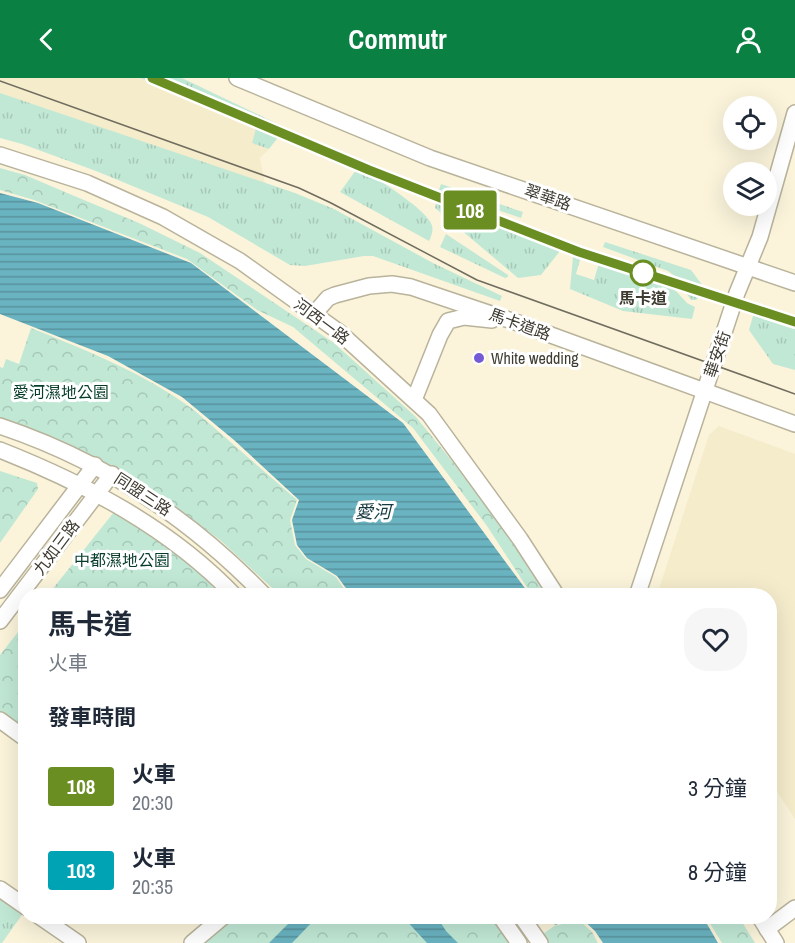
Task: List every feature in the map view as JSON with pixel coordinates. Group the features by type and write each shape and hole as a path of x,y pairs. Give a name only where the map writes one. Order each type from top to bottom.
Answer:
{"street":[{"name":"翠華路","path":"237,78 430,158 795,283"},
{"name":"華安街","path":"640,588 737,292 760,237 795,113"},
{"name":"河西一路","path":"0,155 87,183 163,217 218,247 343,335 436,423 520,539 552,588"},
{"name":"馬卡道路","path":"314,314 328,298 369,286 392,284 434,293 795,424"},
{"path":"414,400 440,334 448,321 464,318 518,323"},
{"name":"同盟三路","path":"0,426 58,447 112,474 188,525 257,588"},
{"name":"同盟三路","path":"0,450 97,493 129,512 177,544 226,588"},
{"name":"九如三路","path":"0,590 95,465"},
{"name":"九如三路","path":"25,588 112,474"},
{"name":"九如三路","path":"0,621 18,597"},
{"path":"0,720 18,733"},
{"path":"0,890 18,902"},
{"path":"777,916 795,908"},
{"path":"51,924 78,943"},
{"path":"192,943 215,924"},
{"path":"506,924 519,943"},
{"path":"527,924 540,943"},
{"path":"764,924 776,943"}],"shaded area":[{"path":"0,78 144,78 260,119 252,143 269,149 260,158 265,184 0,93"},
{"path":"719,426 795,454 795,819 777,792 777,588 659,588 709,435"}],"green space":[{"path":"140,78 182,78 282,126 283,131 269,149 252,143 259,118"},
{"path":"0,93 295,193 334,209 433,263 502,296 500,301 373,256 305,266 290,265 208,217 96,171 0,138"},
{"path":"359,166 409,201 426,216 432,228 429,241 340,192"},
{"path":"0,168 25,175 139,223 200,253 334,343 416,417 456,466 515,546 541,588 527,588 487,526 413,428 293,327 257,310 187,259 34,200 0,190"},
{"path":"441,184 523,212 521,218 439,190"},
{"path":"437,199 540,237 560,251 541,275 518,278 435,208"},
{"path":"446,234 508,277 505,278 440,247"},
{"path":"605,242 691,270 703,286 701,295 696,300 691,300 676,277 668,271 603,247"},
{"path":"574,246 583,250 576,274 594,280 601,256 664,278 687,303 695,307 692,319 623,311 570,289"},
{"path":"760,312 795,325 795,370 773,364 749,330 753,316"},
{"name":"愛河濕地公園","path":"31,328 135,374 194,410 297,500 290,520 295,545 306,559 336,577 343,588 272,588 220,540 125,474 75,448 0,419 0,367 3,368 6,359 19,364"},
{"path":"0,471 37,483 38,489 0,543"},
{"name":"中都濕地公園","path":"114,512 183,557 214,588 53,588"},
{"path":"18,632 18,727 0,713 0,655"},
{"path":"0,898 18,908 18,920 0,943"},
{"path":"215,924 496,924 511,943 192,943"},
{"path":"583,924 592,932 598,943 549,943 543,934 554,926"},
{"path":"710,924 743,924 755,943 722,943"}],"water":[{"name":"愛河","path":"0,193 38,203 191,263 403,423 525,588 346,588 337,576 307,558 297,545 292,520 299,500 234,440 182,397 108,356 0,314"},
{"path":"288,924 310,924 292,943 269,943"},
{"path":"409,924 442,924 458,943 427,943"},
{"path":"588,924 707,924 718,943 603,943"}],"tram line":[{"path":"0,81 299,188 477,280 795,394"}],"train":[{"name":"108","path":"152,78 369,170 579,252 795,322"}],"place":[{"name":"馬卡道","path":"643,273"},
{"name":"White wedding","path":"479,358"}]}
